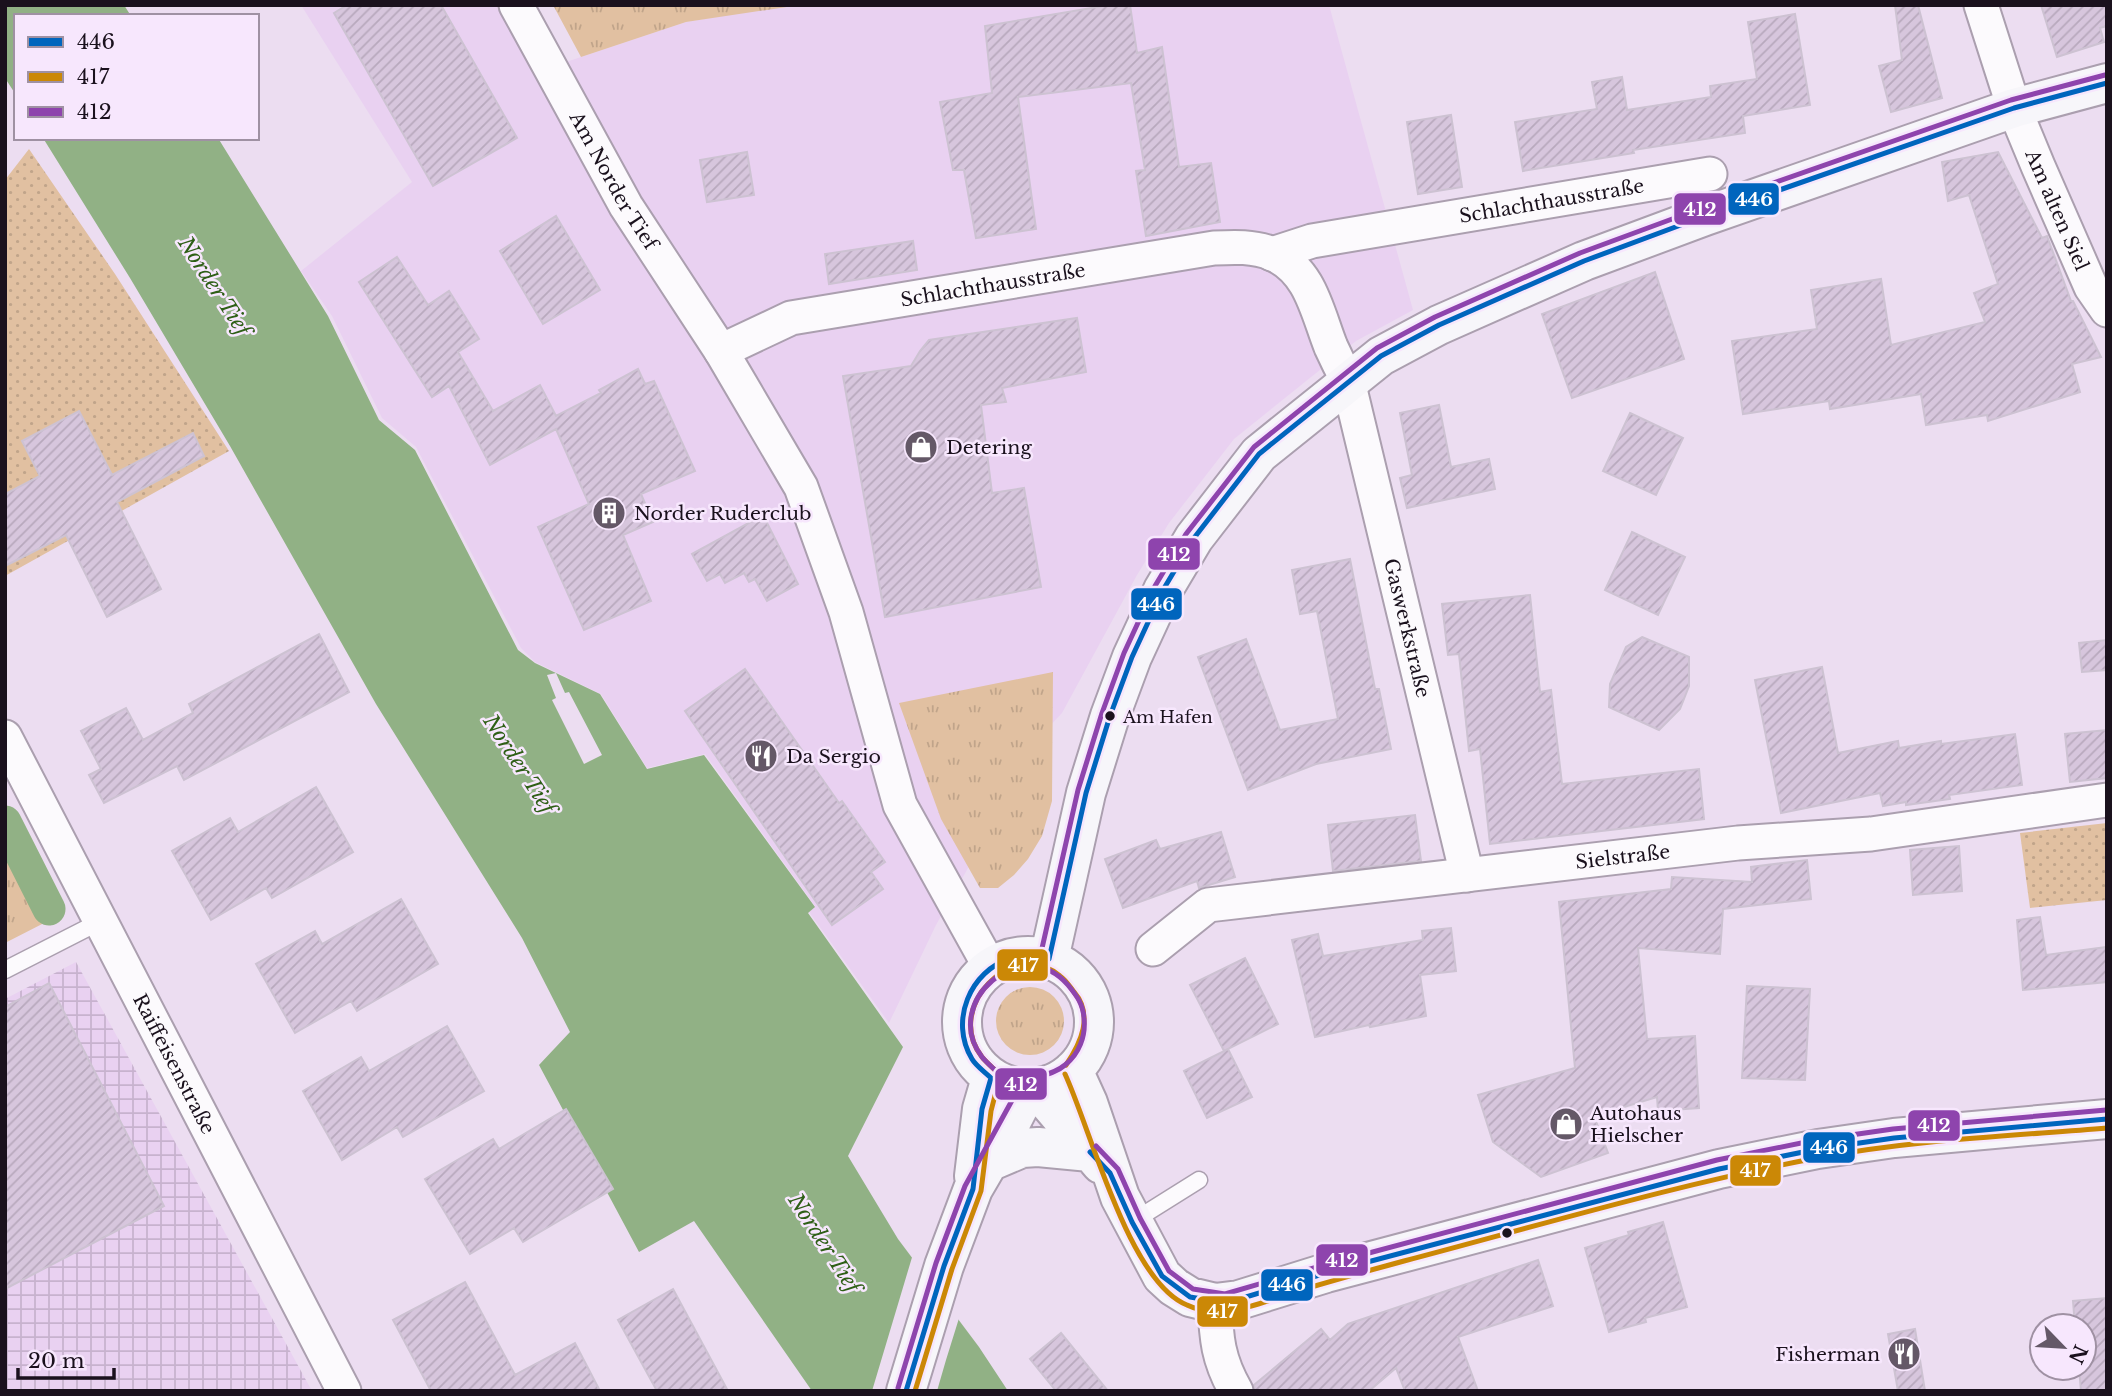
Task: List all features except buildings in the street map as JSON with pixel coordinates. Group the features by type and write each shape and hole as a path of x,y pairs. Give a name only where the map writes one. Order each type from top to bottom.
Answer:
{"main road":[{"path":"1049,959 1086,793 1132,657 1163,590 1194,538 1259,454 1381,356 1439,325 1584,261 2014,108 2107,83"},
{"path":"1029,956 1049,959 1078,978 1090,1000 1094,1025 1088,1050 1073,1070 1057,1082 1032,1088 1009,1086 991,1078 973,1060 963,1036 962,1010 972,986 990,967 1011,958 1029,956"},
{"path":"1073,1070 1088,1103 1100,1163"},
{"path":"981,1176 982,1109 991,1078"},
{"path":"1032,1088 1100,1163 1162,1276 1190,1297 1215,1303 1239,1300 1326,1273 1718,1169 1818,1149 1894,1138 2107,1119"},
{"path":"906,1391 944,1266 981,1176 1032,1088"},
{"path":"981,1176 1022,1148 1038,1147 1100,1163"}],"street":[{"name":"Am Norder Tief","path":"516,5 626,206 721,351"},
{"name":"Am alten Siel","path":"1981,5 2014,108 2091,287 2107,310"},
{"name":"Schlachthausstraße","path":"1272,254 1312,241 1710,174"},
{"name":"Schlachthausstraße","path":"721,351 791,318 1214,248 1244,247 1272,254 1295,268 1309,286 1348,381"},
{"path":"721,351 801,487 846,612 900,805 990,967"},
{"name":"Gaswerkstraße","path":"1348,381 1468,875"},
{"name":"Raiffeisenstraße","path":"5,737 344,1391"},
{"name":"Sielstraße","path":"1153,949 1208,905 1738,843 1871,834 2107,800"},
{"path":"1215,1303 1218,1350 1225,1371 1237,1391"}],"lane":[{"path":"5,970 101,921"},
{"path":"1132,1222 1199,1180"}],"shaded area":[{"path":"301,5 499,5 536,72 686,22 786,5 1329,5 1413,310 1356,341 1234,439 1169,523 1137,575 1062,713 1045,731 936,925 889,1023 809,912 815,906 705,754 647,768 601,694 535,662 521,648 416,447 382,418 332,316 301,271 412,182"},
{"path":"76,962 312,1391 5,1391 5,999"}],"green space":[{"path":"553,5 800,5 686,22 581,57"},
{"path":"29,149 115,274 229,451 5,576 5,180"},
{"path":"1053,672 1052,801 1042,836 1014,875 998,888 980,888 941,819 899,703"},
{"path":"2107,823 2107,900 2030,908 2020,833"},
{"path":"5,843 48,921 5,943"},
{"path":"1030,987 1043,990 1054,997 1061,1008 1064,1021 1061,1034 1054,1045 1043,1052 1030,1055 1017,1052 1006,1045 999,1034 996,1021 999,1008 1006,997 1017,990"}],"water":[{"path":"5,5 124,5 130,14 14,14 14,92 5,78"},
{"name":"Norder Tief","path":"44,140 219,140 328,316 379,420 415,450 518,650 535,663 600,694 647,769 704,755 815,907 808,913 903,1047 848,1156 898,1239 979,1347 1008,1391 812,1391 694,1221 639,1252 539,1065 570,1032 522,938 376,704 230,446"}],"pier":[{"path":"556,673 602,755 584,764 552,700 556,698 547,675"},
{"path":"913,1254 960,1315 937,1391 872,1391"}],"waterway":[{"path":"5,822 49,909"}],"transit line":[{"name":"412","path":"1040,957 1078,790 1124,653 1155,586 1186,534 1254,447 1377,348 1435,317 1580,253 2011,100 2105,75"},
{"name":"446","path":"1049,959 1086,793 1132,657 1163,590 1194,538 1259,454 1381,356 1439,325 1584,261 2014,108 2107,83"},
{"name":"446","path":"991,1078 974,1062 965,1044 963,1014 968,999 984,974 1011,958 1030,956 1049,959"},
{"name":"417","path":"997,1072 982,1057 972,1038 971,1018 977,999 989,983 1004,971 1022,965 1042,966 1060,976 1080,1001 1083,1029 1066,1065"},
{"name":"412","path":"898,1388 936,1263 965,1186 1021,1084 1060,1069 1070,1061 1080,1044 1084,1031 1081,1004 1068,985 1050,971 1030,966 1010,970 992,980 979,996 971,1015 972,1036 982,1057 997,1072"},
{"name":"417","path":"1065,1074 1114,1202 1147,1267 1166,1291 1187,1305 1213,1312 1250,1306 1558,1219 1765,1168 1889,1147 2107,1128"},
{"name":"446","path":"906,1391 944,1266 973,1189 982,1109 991,1078"},
{"name":"417","path":"915,1391 952,1269 981,1191 991,1111 999,1080"},
{"name":"412","path":"1096,1146 1118,1169 1140,1218 1169,1271 1193,1289 1225,1294 1717,1160 1816,1140 1893,1129 2106,1110"},
{"name":"446","path":"1090,1152 1110,1173 1132,1222 1162,1276 1190,1297 1226,1303 1326,1273 1719,1169 1818,1149 1894,1138 2107,1119"}],"place":[{"name":"Detering","path":"921,447"},
{"name":"Norder Ruderclub","path":"609,513"},
{"name":"Am Hafen","path":"1110,716"},
{"name":"Da Sergio","path":"761,756"},
{"name":"Autohaus Hielscher","path":"1566,1124"},
{"name":"Fisherman","path":"1904,1354"}]}
